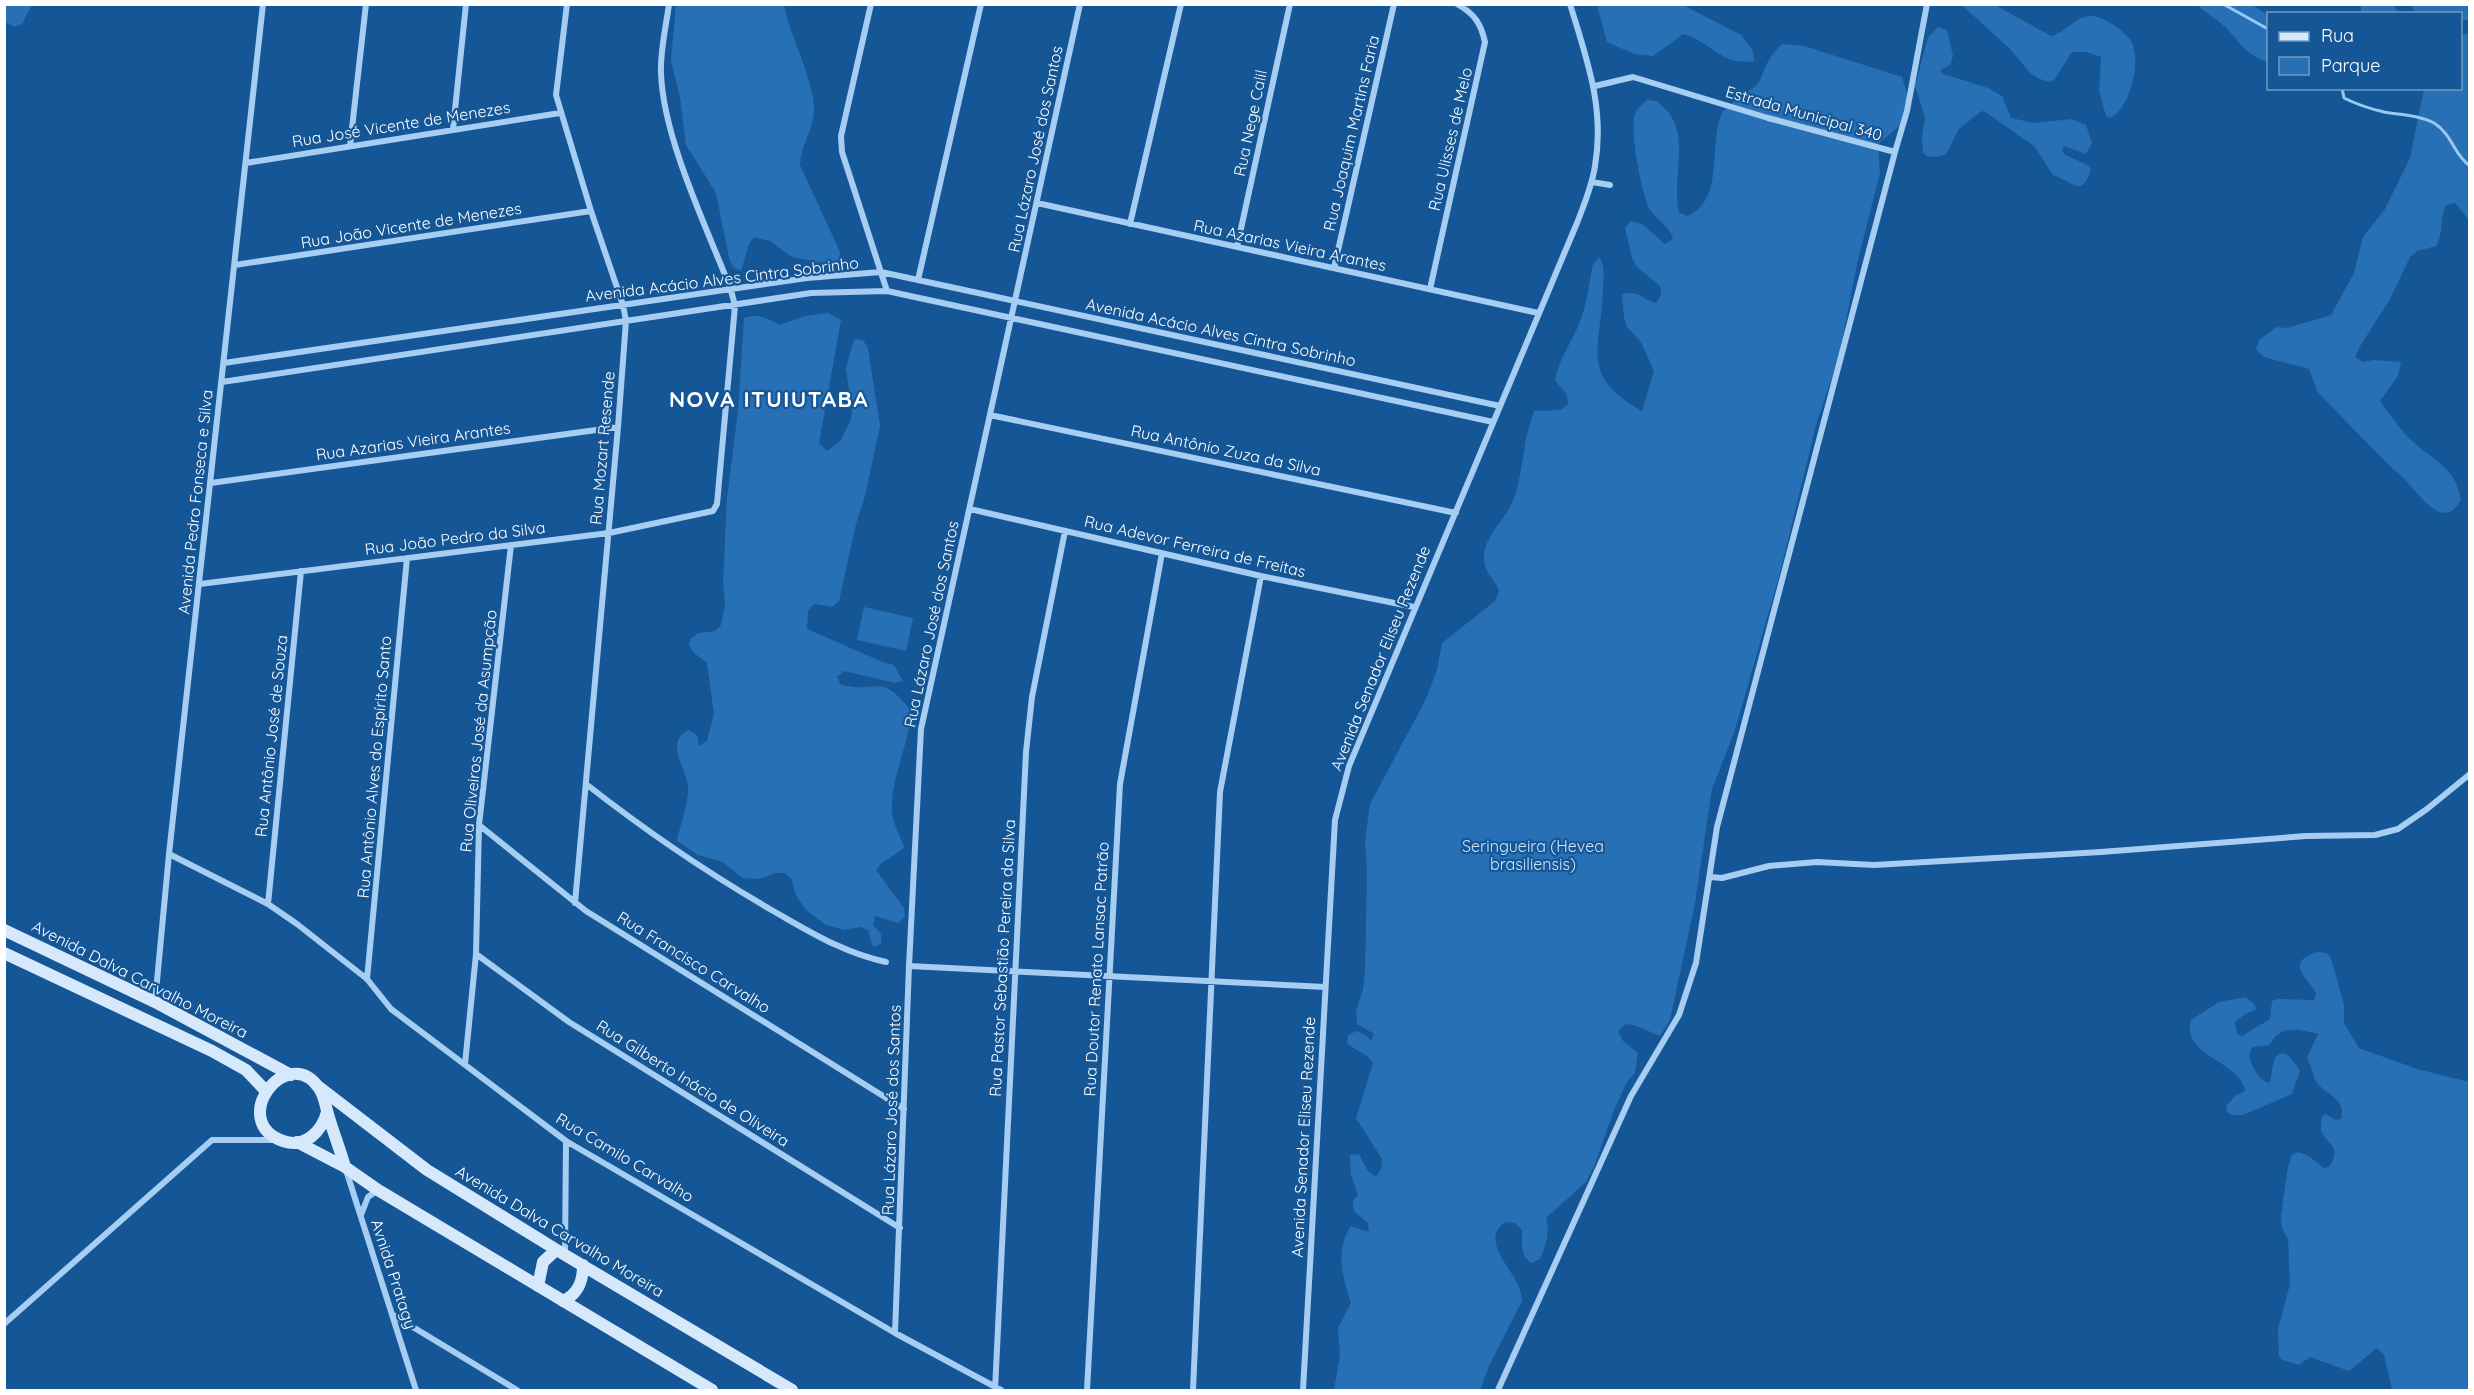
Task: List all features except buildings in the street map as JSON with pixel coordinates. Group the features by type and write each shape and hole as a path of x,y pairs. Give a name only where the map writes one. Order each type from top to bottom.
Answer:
{"street":[{"name":"Avenida Pedro Fonseca e Silva","path":"155,1002 169,854 263,4"},
{"path":"350,146 366,4"},
{"path":"453,129 466,4"},
{"name":"Rua Mozart Resende","path":"567,4 556,95 591,211 623,305 626,321 575,903"},
{"path":"669,4 661,71 663,102 680,160 731,290 735,306"},
{"path":"871,4 841,136 842,152 887,291"},
{"path":"918,280 981,4"},
{"name":"Rua Lázaro José dos Santos","path":"895,1333 921,729 1080,4"},
{"path":"1130,224 1180,4"},
{"name":"Rua Nege Calil","path":"1237,247 1290,4"},
{"name":"Rua Joaquim Martins Faria","path":"1334,268 1394,4"},
{"name":"Rua Ulisses de Melo","path":"1430,289 1485,42 1481,24 1470,11 1458,4"},
{"name":"Avenida Senador Eliseu Rezende","path":"1303,1390 1335,820 1341,788 1414,607 1456,513 1577,223 1592,182 1599,128 1595,86 1570,4"},
{"name":"Estrada Municipal 340","path":"1595,86 1633,77 1768,118 1895,152 1906,111 1927,4"},
{"name":"Rua José Vicente de Menezes","path":"246,163 560,113"},
{"path":"1498,1390 1631,1096 1679,1015 1696,963 1717,827 1895,152"},
{"path":"1592,182 1610,185"},
{"name":"Rua Azarias Vieira Arantes","path":"1036,203 1538,313"},
{"name":"Rua João Vicente de Menezes","path":"235,266 591,211"},
{"name":"Avenida Acácio Alves Cintra Sobrinho","path":"224,363 807,278 881,272 1500,406"},
{"name":"Avenida Acácio Alves Cintra Sobrinho","path":"222,382 811,293 887,291 1494,422"},
{"name":"Rua João Pedro da Silva","path":"200,584 609,533 713,511 717,504 735,306"},
{"name":"Rua Antônio Zuza da Silva","path":"990,415 1456,513"},
{"name":"Rua Azarias Vieira Arantes","path":"211,483 618,427"},
{"name":"Rua Adevor Ferreira de Freitas","path":"970,509 1261,576 1414,607"},
{"name":"Rua Pastor Sebastião Pereira da Silva","path":"997,1389 1026,752 1032,697 1065,531"},
{"name":"Rua Oliveiros José da Asumpção","path":"465,1064 476,954 479,825 511,545"},
{"name":"Rua Doutor Renato Lansac Patrão","path":"1087,1390 1120,784 1162,553"},
{"name":"Rua Antônio Alves do Espírito Santo","path":"367,978 407,558"},
{"name":"Rua Antônio José de Souza","path":"268,904 301,571"},
{"path":"1193,1390 1220,792 1261,576"},
{"path":"1711,877 1722,878 1769,866 1817,862 1840,861 1874,865 2101,852 2306,836 2375,835 2398,829 2427,809 2469,774"},
{"path":"586,784 722,881 834,946 886,962"},
{"name":"Rua Francisco Carvalho","path":"479,825 575,903 904,1109"},
{"name":"Rua Camilo Carvalho","path":"169,854 268,904 297,924 367,978 391,1009 566,1141 895,1333 997,1389"},
{"name":"Avenida Dalva Carvalho Moreira","path":"4,930 155,1002 291,1075"},
{"name":"Avenida Dalva Carvalho Moreira","path":"4,953 212,1051 246,1070 265,1090"},
{"name":"Rua Gilberto Inácio de Oliveira","path":"476,954 569,1022 900,1228"},
{"path":"909,966 1325,987"},
{"path":"281,1141 269,1132 261,1119 260,1104 265,1090 272,1083 291,1075 307,1078 319,1087 325,1099 345,1167"},
{"name":"Avenida Dalva Carvalho Moreira","path":"319,1087 427,1170 560,1253 792,1390"},
{"path":"4,1324 212,1140 297,1142 308,1139 317,1132 324,1123 327,1112"},
{"path":"538,1286 543,1262 560,1253 566,1141"},
{"path":"297,1142 345,1167 378,1190 712,1390"},
{"name":"Avnida Pratagy","path":"345,1167 416,1390"},
{"path":"361,1215 368,1197 378,1190"},
{"path":"563,1301 577,1290 581,1282 583,1265"},
{"path":"393,1315 517,1390"}],"green space":[{"path":"5,4 32,5 22,24 14,27 5,22"},
{"path":"676,5 784,5 807,73 813,100 813,119 800,165 840,252 839,260 834,265 792,257 770,241 754,237 749,244 741,271 733,267 729,258 716,193 686,145 680,97 671,61"},
{"path":"1597,5 1683,5 1741,35 1753,51 1754,61 1743,62 1724,57 1701,42 1683,34 1653,56 1634,54 1607,42"},
{"path":"1962,5 1995,5 2051,36 2087,16 2110,22 2131,40 2135,53 2132,85 2118,113 2111,118 2106,116 2099,91 2101,57 2087,52 2072,52 2054,80 2049,82 2040,79 2030,73 2011,50"},
{"path":"2197,5 2252,5 2267,14 2267,62 2248,51 2224,26"},
{"path":"2361,5 2394,5 2398,12 2361,12"},
{"path":"2412,5 2469,5 2469,20 2462,20 2462,12 2415,12"},
{"path":"1938,27 1947,30 1953,56 1950,65 1940,70 1943,74 1988,88 2002,96 2011,118 2034,123 2072,119 2086,125 2092,143 2086,154 2064,146 2062,150 2064,154 2091,169 2084,184 2075,186 2053,175 2034,146 1984,111 1959,129 1946,154 1936,157 1926,156 1923,152 1922,137 1925,117 1915,86 1928,37"},
{"path":"2469,33 2469,220 2455,203 2446,205 2436,246 2417,251 2410,257 2390,299 2355,357 2363,362 2373,360 2401,362 2398,376 2380,401 2405,434 2441,464 2453,479 2461,500 2453,510 2444,513 2427,503 2324,399 2317,391 2309,369 2264,357 2256,349 2259,340 2277,327 2287,328 2331,315 2354,273 2363,237 2385,209 2410,158 2424,90 2462,90 2462,35"},
{"name":"Seringueira (Hevea brasiliensis)","path":"1782,44 1804,46 1902,77 1908,96 1902,124 1878,144 1880,173 1857,264 1839,356 1816,425 1780,573 1735,730 1712,789 1695,903 1670,1020 1660,1036 1634,1025 1625,1024 1618,1031 1623,1041 1638,1053 1635,1073 1627,1082 1614,1110 1595,1164 1586,1182 1546,1218 1547,1239 1540,1259 1531,1263 1527,1260 1522,1248 1522,1230 1515,1223 1505,1222 1497,1231 1495,1240 1498,1249 1520,1290 1522,1301 1489,1366 1480,1390 1334,1390 1340,1355 1338,1328 1351,1303 1343,1274 1341,1255 1343,1245 1351,1226 1369,1232 1368,1223 1354,1211 1353,1201 1358,1195 1351,1175 1350,1155 1359,1154 1368,1171 1376,1177 1381,1169 1382,1159 1356,1118 1373,1063 1367,1056 1347,1044 1348,1035 1357,1031 1366,1035 1371,1041 1374,1034 1357,1024 1356,1012 1365,972 1367,871 1365,841 1370,804 1426,699 1437,670 1442,643 1495,601 1499,591 1484,564 1487,543 1513,501 1534,411 1561,410 1568,404 1567,395 1555,380 1559,365 1582,317 1593,264 1599,257 1604,272 1598,343 1601,372 1608,385 1622,398 1642,411 1654,371 1641,342 1627,327 1622,294 1636,294 1656,303 1661,295 1660,286 1637,267 1632,258 1625,228 1631,221 1642,224 1665,244 1673,239 1669,230 1650,210 1643,191 1635,148 1636,112 1647,100 1656,101 1668,112 1675,124 1679,152 1677,197 1679,212 1687,216 1706,200 1713,174 1717,133 1722,114 1758,83 1769,60"},
{"path":"828,313 841,320 819,443 827,451 841,440 850,422 852,412 846,368 854,339 863,340 868,348 880,426 839,601 832,607 814,604 808,611 807,629 894,665 903,681 895,683 844,671 837,677 841,685 885,687 911,710 892,799 895,826 904,848 876,870 904,908 905,917 898,923 875,916 873,925 881,934 881,944 873,947 868,930 860,927 844,930 826,925 806,910 796,895 791,879 785,873 776,873 759,879 742,878 723,862 698,855 677,841 688,791 678,754 678,741 689,730 697,735 699,746 707,741 714,714 707,663 693,652 689,645 691,638 699,633 715,631 721,625 725,606 723,581 727,498 738,411 744,318 758,316 780,325 805,316"},
{"path":"864,607 913,618 906,651 857,640"},
{"path":"2317,952 2327,953 2331,958 2344,1005 2344,1023 2359,1048 2417,1069 2469,1082 2469,1390 2392,1390 2384,1355 2377,1348 2349,1371 2310,1357 2299,1365 2282,1360 2279,1356 2278,1329 2290,1284 2288,1239 2282,1228 2281,1215 2288,1167 2292,1155 2298,1152 2309,1156 2323,1168 2329,1167 2334,1151 2321,1131 2321,1118 2325,1114 2336,1120 2341,1119 2341,1106 2316,1081 2307,1058 2318,1034 2289,1030 2279,1033 2269,1045 2252,1047 2249,1057 2259,1077 2270,1083 2275,1058 2282,1053 2289,1057 2300,1071 2292,1094 2243,1115 2232,1115 2227,1112 2226,1106 2235,1096 2245,1091 2241,1081 2233,1072 2202,1051 2190,1032 2191,1020 2219,1002 2246,997 2255,1005 2256,1010 2245,1014 2235,1022 2237,1034 2242,1036 2270,1019 2272,1001 2278,999 2314,1000 2316,994 2300,967 2306,957"}],"waterway":[{"path":"2223,4 2267,28"},
{"path":"2342,90 2344,98 2359,104 2384,112 2422,118 2434,123 2445,133 2460,156 2470,166"}],"district":[{"name":"NOVA ITUIUTABA","path":"769,399"}]}
